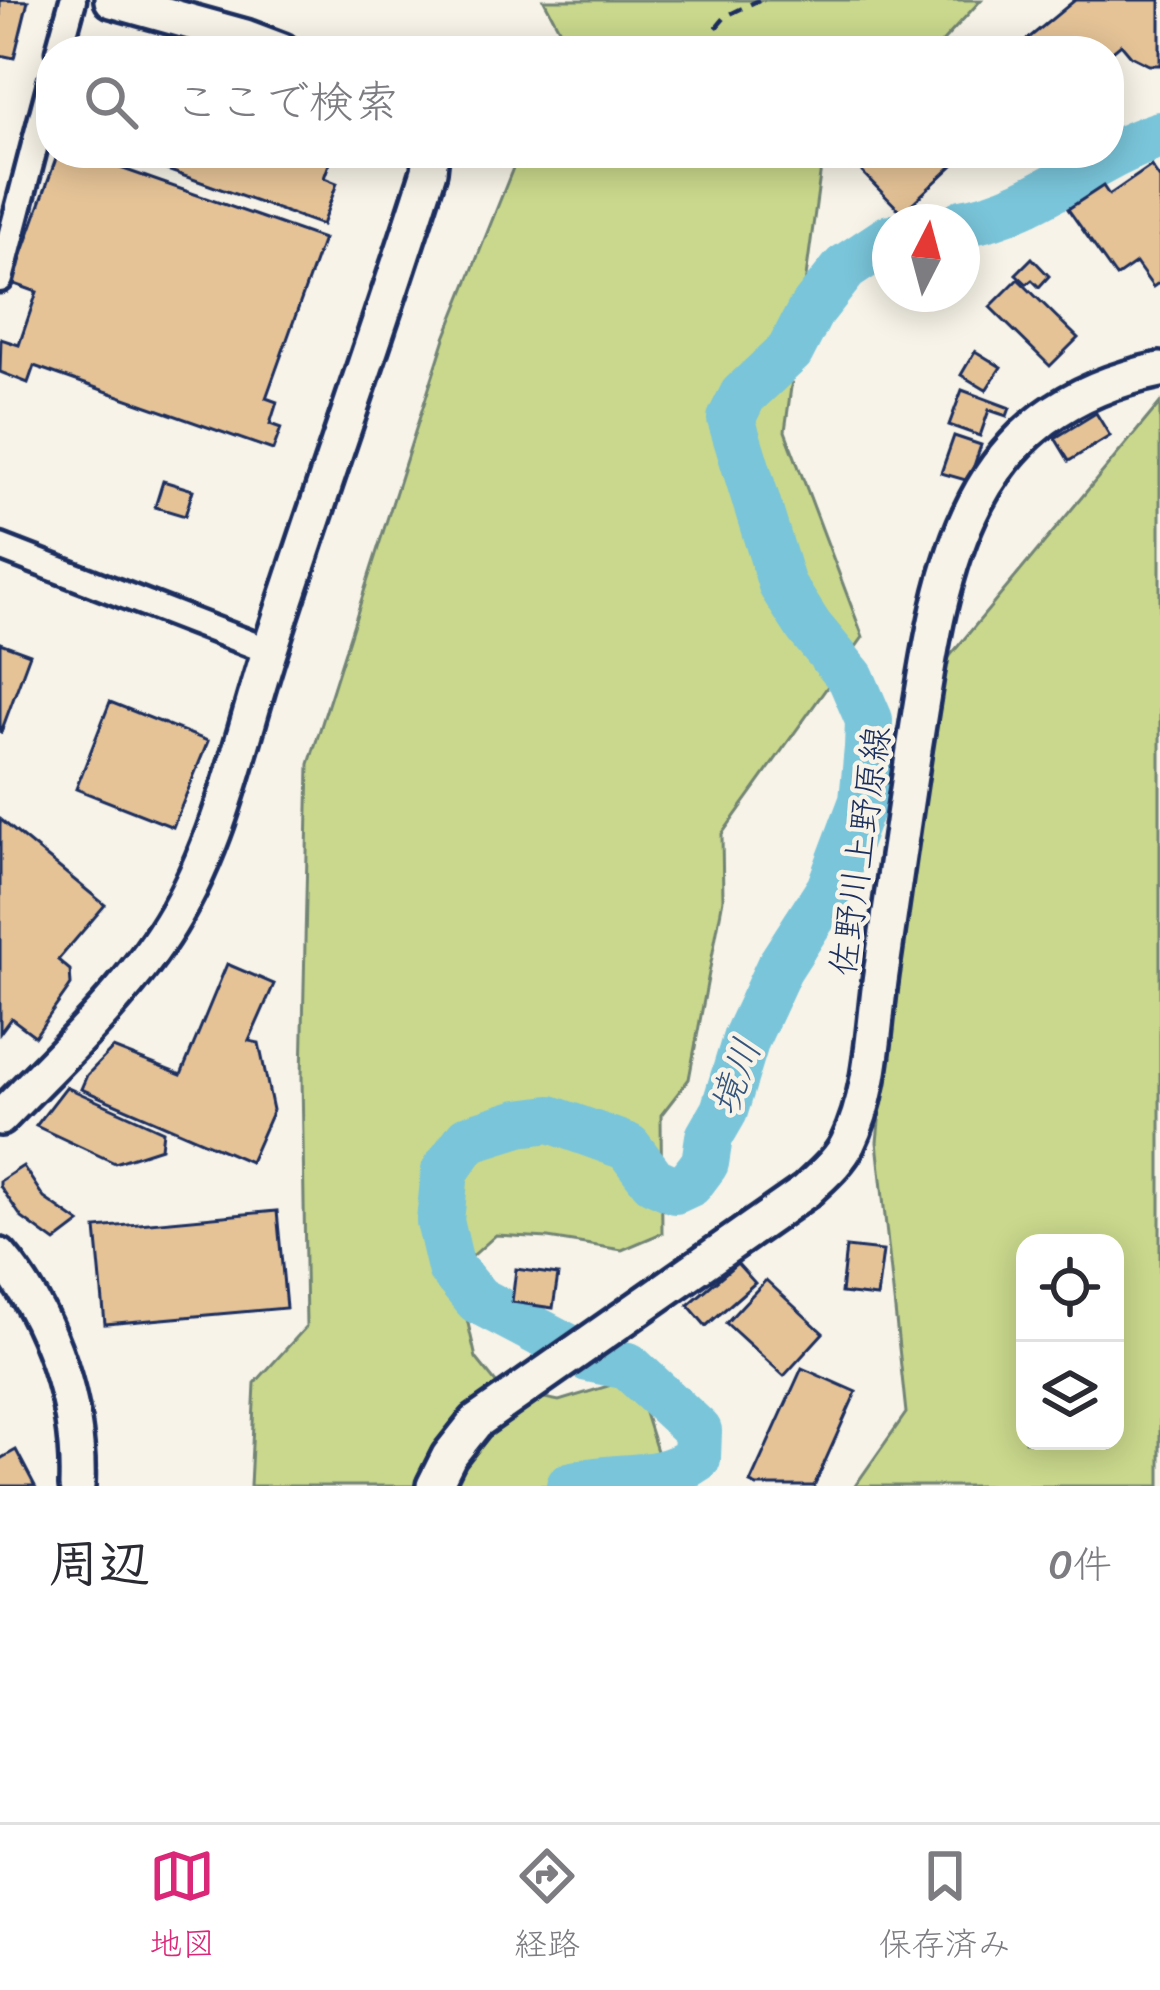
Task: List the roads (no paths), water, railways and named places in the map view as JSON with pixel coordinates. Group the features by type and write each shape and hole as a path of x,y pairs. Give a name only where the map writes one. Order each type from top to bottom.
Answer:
{"street":[{"path":"63,36 73,0"},
{"path":"112,0 241,36"},
{"path":"0,279 36,141"},
{"path":"0,1118 128,982 165,933 213,834 429,168"},
{"name":"佐野川上野原線","path":"434,1486 449,1456 476,1422 806,1191 847,1147 870,1063 922,695 957,537 990,477 1014,445 1042,420 1098,386 1160,370"},
{"path":"0,547 269,651"},
{"path":"0,1256 39,1315 53,1350 74,1432 77,1486"}],"waterway":[{"name":"境川","path":"1124,150 1160,135"},
{"name":"境川","path":"980,219 1039,196 1089,168"},
{"name":"境川","path":"570,1486 652,1476 682,1467 697,1458 698,1431 628,1366 588,1358 478,1300 451,1268 440,1221 445,1171 468,1139 550,1119 628,1147 653,1180 675,1190 690,1183 705,1163 709,1137 724,1111 746,1039 779,968 830,889 863,801 869,720 851,678 782,585 731,419 743,395 790,351 810,312 845,268 872,250"}]}
